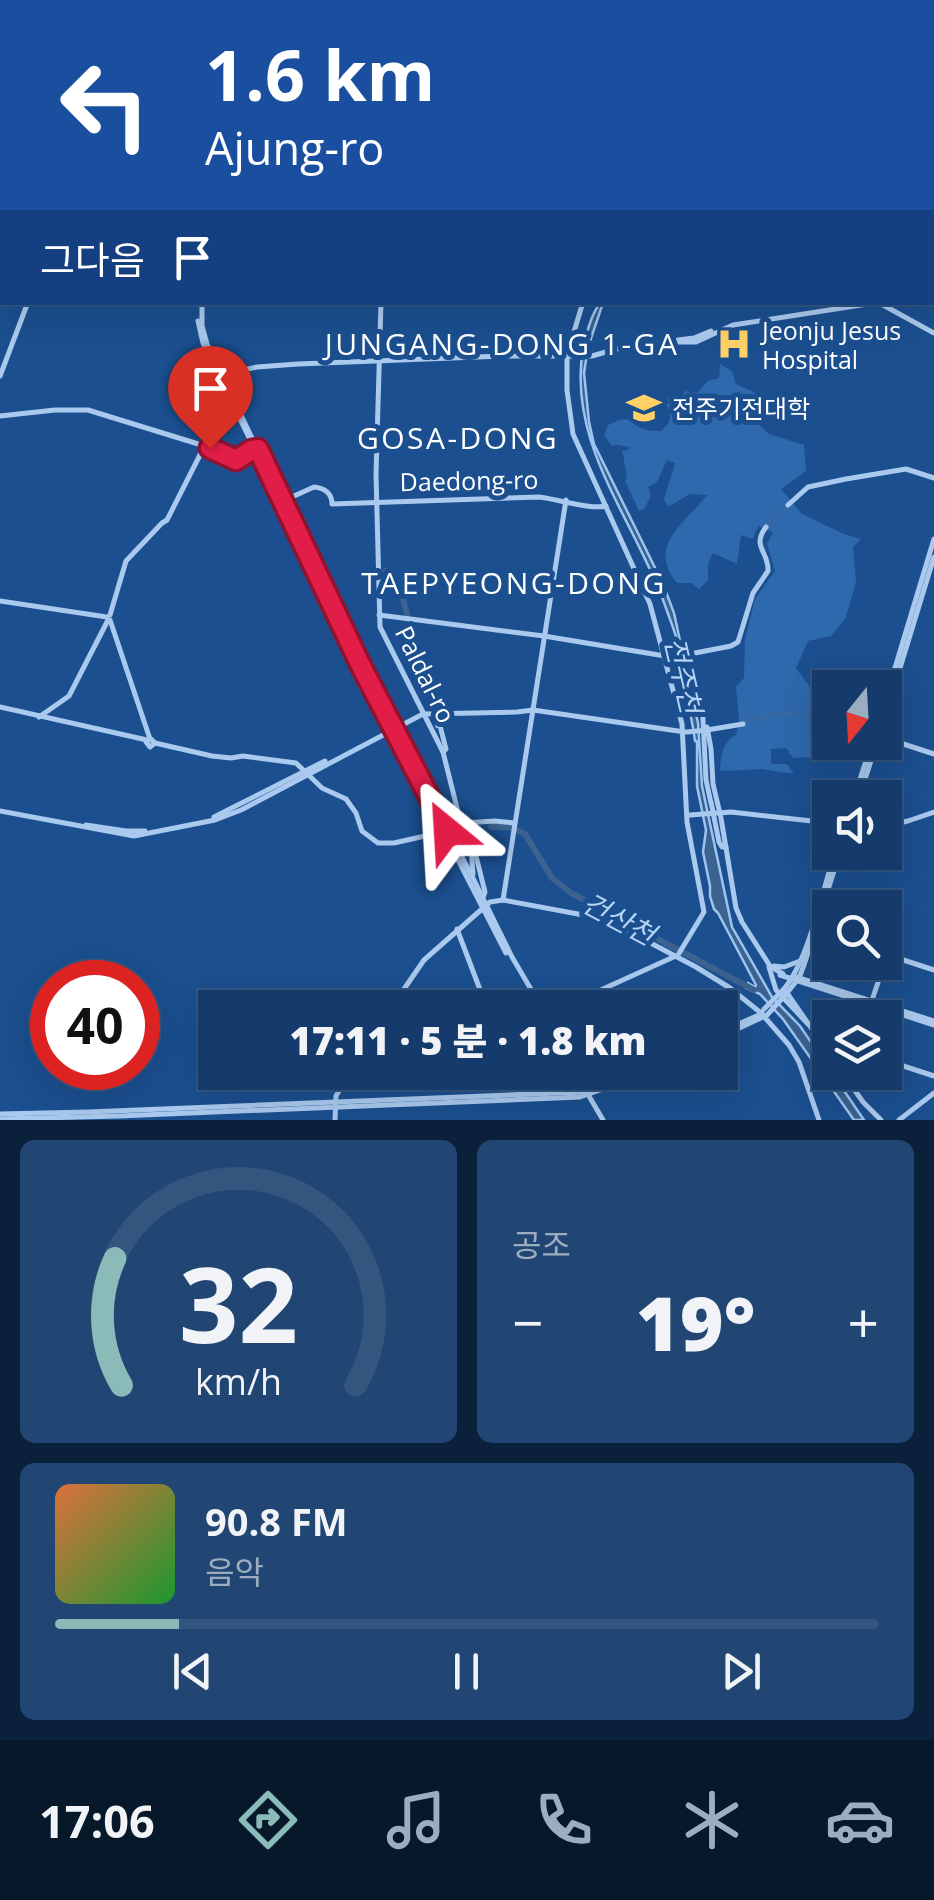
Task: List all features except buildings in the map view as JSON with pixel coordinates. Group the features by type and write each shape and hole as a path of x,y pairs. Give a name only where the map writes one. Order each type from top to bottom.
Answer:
{"street":[{"path":"0,368 25,305"},
{"path":"0,376 25,305"},
{"path":"200,305 202,340 253,452 280,501 354,662 481,897"},
{"name":"Paldal-ro","path":"381,305 379,615 383,636 427,711 428,722 443,752 470,848 472,876"},
{"path":"583,305 568,356 567,390 573,434 650,604 667,656"},
{"path":"592,355 620,346 694,338 731,322 840,305"},
{"path":"220,376 257,367 592,355 620,348 696,342 733,325 857,305"},
{"path":"883,305 934,332"},
{"path":"887,305 934,332"},
{"path":"568,356 575,434 655,610 686,731 688,815 704,912 685,946 673,958 603,990"},
{"path":"37,718 69,696 109,618 126,560 168,520 204,446 220,376"},
{"path":"220,386 251,441 253,452"},
{"path":"0,417 80,410 204,446 236,460 253,452 267,458 280,501"},
{"path":"377,466 385,470"},
{"path":"788,505 808,487 846,479 902,469 934,478"},
{"name":"Daedong-ro","path":"280,501 308,488 318,488 328,492 332,504 539,498 606,506"},
{"path":"502,900 566,500"},
{"path":"598,508 609,513"},
{"path":"379,615 667,656 731,646 739,639 750,600 768,570 759,541 766,527"},
{"path":"899,670 934,539"},
{"path":"895,670 932,558"},
{"path":"0,601 109,618"},
{"path":"109,618 150,742"},
{"path":"702,700 706,780 719,842 726,848"},
{"path":"0,709 212,756 296,763 322,788 346,799 353,806 362,831 378,843 446,832"},
{"path":"0,809 131,839 222,818 427,711 533,709 686,731 708,731 743,723"},
{"path":"427,711 420,720 428,722"},
{"path":"427,711 432,730"},
{"path":"427,711 446,749 443,752"},
{"path":"387,720 398,739"},
{"path":"708,731 712,781 738,916 770,966 865,1000"},
{"path":"902,743 934,753"},
{"path":"0,809 116,830 147,830 216,816 306,773"},
{"path":"711,803 712,781"},
{"path":"902,823 934,812"},
{"path":"688,815 718,813 812,821"},
{"path":"462,824 495,822 514,826"},
{"path":"465,867 470,848"},
{"path":"470,848 474,850 486,892 476,900 530,990"},
{"path":"465,867 481,897 482,908 530,990"},
{"path":"404,990 424,960 482,908 502,900 598,917 673,958"},
{"path":"482,908 507,902 602,921 730,988 789,1045 818,1120"},
{"path":"458,930 480,990"},
{"path":"738,1026 761,1015 786,991 812,932"},
{"path":"786,991 802,963 812,933"},
{"path":"806,944 802,963 793,977 776,990 810,1025"},
{"path":"758,945 793,977 865,1000"},
{"path":"602,990 673,958"},
{"path":"902,962 934,970"},
{"path":"794,1002 793,977 784,967 802,963"},
{"path":"786,991 812,1028"},
{"path":"902,1012 934,1023"},
{"path":"761,1015 793,1055 818,1120"},
{"path":"902,1066 934,1076"},
{"path":"518,1090 520,1095"},
{"path":"579,1090 580,1099 595,1104"},
{"path":"346,1104 530,1099 594,1090"},
{"path":"595,1104 599,1090"},
{"path":"856,1090 881,1120"},
{"path":"0,1115 334,1110 346,1108 340,1091"},
{"path":"334,1110 340,1091"},
{"path":"589,1092 605,1120"},
{"path":"899,1120 934,1093"},
{"path":"0,1115 334,1110 346,1104 578,1094"},
{"path":"526,1108 530,1099"}],"shaded area":[{"path":"720,364 732,371 736,384 792,410 755,421 769,434 804,445 806,471 781,489 802,514 861,539 853,547 856,583 845,619 831,636 808,641 796,668 812,690 812,757 793,758 786,748 771,749 771,764 787,764 794,774 762,769 720,770 728,741 736,735 736,687 744,678 745,640 755,599 775,571 767,544 773,532 758,526 753,539 741,535 737,564 713,553 708,580 699,589 691,583 677,583 669,569 667,545 707,495 690,494 668,507 664,499 675,463 667,460 657,482 648,487 651,496 639,511 625,481 621,451 630,447 612,446 604,435 608,425 626,419 646,430 661,431 670,419 666,404 669,397 681,398 685,391 697,393 708,381 719,378"}],"water":[{"name":"전주천","path":"602,305 584,373 594,444 674,613 698,723 702,786 732,927 772,997 812,1044 812,1060 783,1019 760,994 746,988 748,983 756,985 714,909 703,852 706,830 697,786 697,741 676,637 653,576 593,448 581,380 584,344 592,318"},
{"path":"833,1090 844,1090 864,1120 854,1120"}],"waterway":[{"path":"385,571 398,584"},
{"path":"401,591 407,614"},
{"path":"410,624 421,663"},
{"path":"434,718 437,727"},
{"name":"건산천","path":"491,827 509,827 525,834 552,878 571,893 754,990"}],"tunnel":[{"path":"766,527 788,505"},
{"path":"743,721 812,714"}],"place":[{"name":"Jeonju Jesus Hospital","path":"734,344"},
{"name":"전주기전대학","path":"644,408"}],"district":[{"name":"JUNGANG-DONG 1-GA","path":"502,343"},
{"name":"GOSA-DONG","path":"458,437"},
{"name":"TAEPYEONG-DONG","path":"514,582"}],"route":[{"path":"210,448 236,460 258,449 361,666 447,831"}]}
